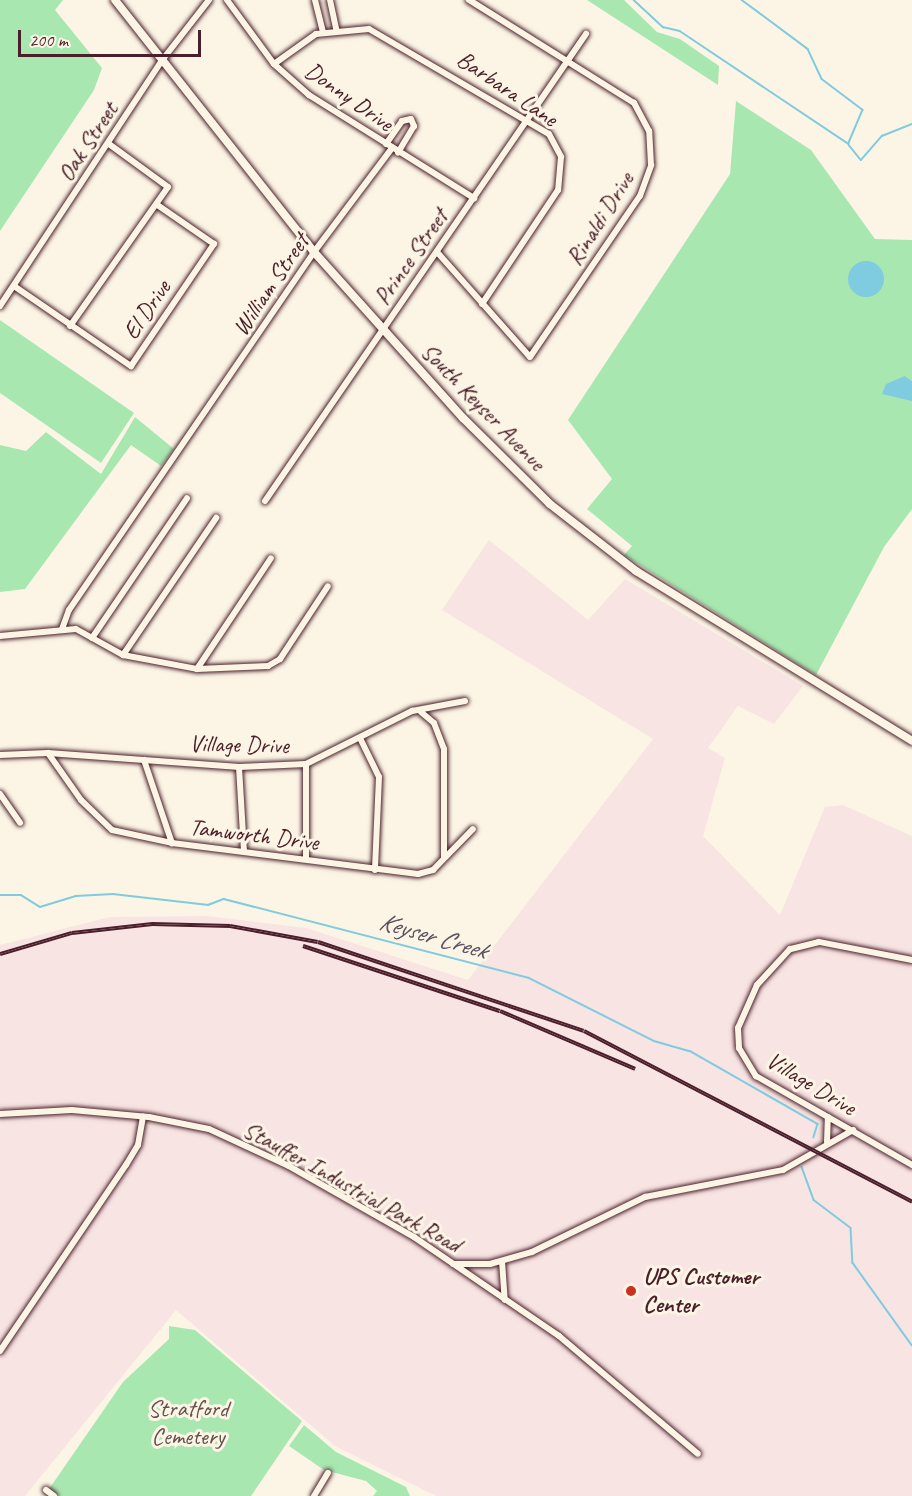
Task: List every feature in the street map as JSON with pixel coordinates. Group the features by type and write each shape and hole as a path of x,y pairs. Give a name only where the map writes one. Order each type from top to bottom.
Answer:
{"main road":[{"name":"South Keyser Avenue","path":"115,0 314,252 519,475 595,542 912,741"}],"street":[{"name":"Oak Street","path":"0,306 163,59 209,0"},
{"name":"Donny Drive","path":"226,0 274,64 334,113 474,198"},
{"path":"315,0 323,32"},
{"path":"330,0 336,29"},
{"name":"Rinaldi Drive","path":"469,0 568,59 634,103 649,131 651,165 640,196 530,357 482,304"},
{"name":"Barbara Lane","path":"274,64 323,32 336,29 388,36 527,119 556,145 562,178 482,304"},
{"name":"Prince Street","path":"265,501 586,34"},
{"name":"William Street","path":"62,629 69,610 389,146 402,121 411,119 414,126 398,153"},
{"path":"70,326 168,187 109,144"},
{"name":"El Drive","path":"14,286 131,366 214,244 156,204"},
{"path":"437,252 482,304"},
{"path":"92,638 187,498"},
{"path":"123,655 216,518"},
{"path":"197,669 271,558"},
{"path":"0,636 38,637 62,629 92,638 123,655 197,669 268,666 280,659 328,586"},
{"name":"Village Drive","path":"0,755 48,753 239,767 306,764 403,715 465,701"},
{"path":"421,712 434,723 444,749 444,857"},
{"path":"360,738 379,777 375,870"},
{"name":"Tamworth Drive","path":"48,753 81,800 112,830 172,843 306,858 375,870 418,874 433,870 473,829"},
{"path":"144,760 172,843"},
{"path":"306,764 306,858"},
{"path":"239,767 244,852"},
{"path":"0,794 20,823"},
{"name":"Village Drive","path":"912,960 819,942 790,949 778,958 740,1016 739,1048 756,1076 912,1165"},
{"name":"Stauffer Industrial Park Road","path":"0,1114 72,1110 143,1116 209,1129 289,1167 453,1264 558,1336 698,1454"},
{"path":"0,1351 126,1165 138,1145 143,1116"},
{"path":"827,1142 828,1117"},
{"path":"453,1264 502,1260 532,1252 645,1197 783,1170 827,1142 853,1130"},
{"path":"502,1260 505,1300"},
{"path":"314,1496 328,1473"},
{"path":"46,1490 54,1496"}],"shaded area":[{"path":"489,540 588,620 625,579 803,686 774,724 738,706 708,748 725,758 703,836 780,915 825,807 843,805 912,836 912,1496 436,1496 335,1446 176,1310 25,1496 0,1496 0,945 110,917 207,916 306,928 468,980 653,739 442,610"}],"green space":[{"path":"0,0 63,0 55,10 102,68 94,90 0,231"},
{"path":"587,0 624,0 657,32 680,39 719,66 718,85"},
{"path":"736,101 811,150 875,239 912,240 912,381 905,376 912,401 912,509 884,547 816,675 624,555 632,546 587,509 612,479 568,420 730,174"},
{"path":"0,320 134,413 101,463 0,393"},
{"path":"135,417 174,449 161,466 131,445 25,589 0,592 0,445 26,451 46,432 101,474"},
{"name":"Stratford Cemetery","path":"169,1326 195,1330 302,1421 251,1496 59,1496 49,1489 123,1382 169,1339"},
{"path":"304,1425 336,1452 406,1487 410,1496 373,1496 377,1491 366,1481 324,1470 289,1446"}],"water":[{"path":"866,261 879,266 884,279 879,292 866,297 853,292 848,279 853,266"},
{"path":"905,376 912,381 912,401 882,394 886,384"}],"waterway":[{"path":"634,0 663,27 680,31 849,144"},
{"path":"742,0 808,49 822,79 863,110 849,143"},
{"path":"849,145 861,160 882,136 912,124"},
{"name":"Keyser Creek","path":"0,895 21,895 40,907 76,896 113,894 208,905 224,899 529,978 654,1041 690,1051 818,1124 814,1137"},
{"name":"Keyser Creek","path":"802,1167 814,1200 851,1228 853,1263 912,1345"}],"railway":[{"path":"0,954 72,933 152,924 230,926 318,942 584,1031 912,1202"},
{"path":"303,946 500,1011 635,1069"}],"place":[{"name":"UPS Customer Center","path":"631,1291"}]}
